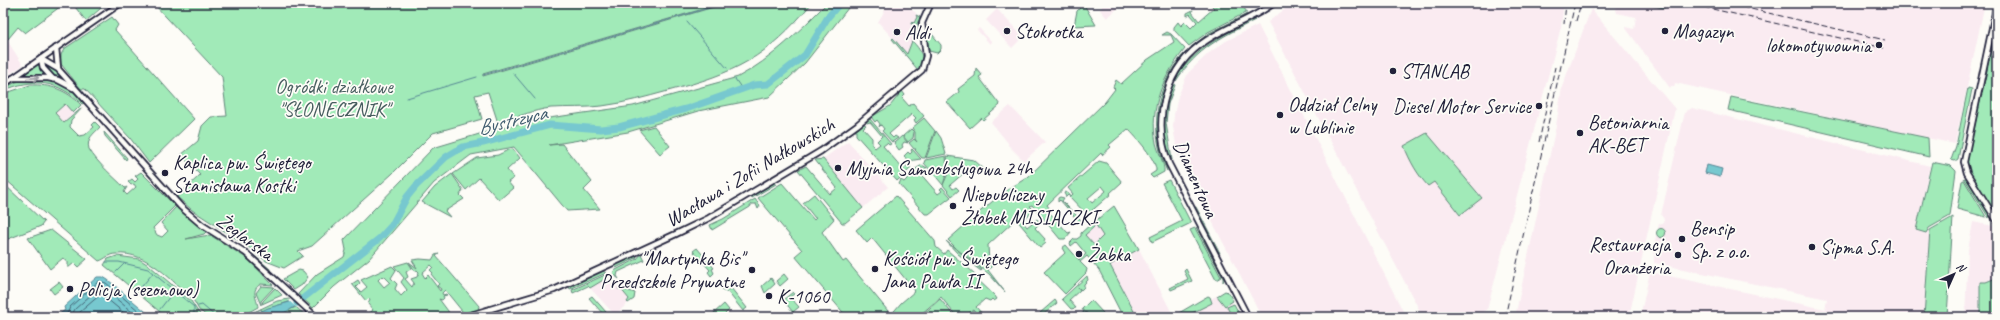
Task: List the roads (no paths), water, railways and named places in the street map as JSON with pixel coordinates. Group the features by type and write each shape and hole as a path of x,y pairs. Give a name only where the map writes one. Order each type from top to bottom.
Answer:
{"street":[{"path":"3,85 120,3"},
{"name":"Wacława i Zofii Nałkowskich","path":"464,317 558,288 705,221 829,146 868,116 923,68 926,56 922,26 931,3"},
{"name":"Diamentowa","path":"1248,317 1169,164 1162,141 1161,121 1163,102 1168,86 1187,57 1211,38 1274,3"},
{"path":"1997,4 1964,159 1964,166 1997,221"},
{"path":"56,48 58,69"},
{"name":"Żeglarska","path":"41,59 58,69 181,208 202,225 246,253 316,317"},
{"name":"Żeglarska","path":"41,59 43,68 54,79 77,92"},
{"name":"Żeglarska","path":"13,78 54,79"}],"water":[{"path":"1707,165 1722,169 1720,177 1705,173"},
{"path":"97,277 103,277 108,280 152,317 50,317 52,314 57,316 65,310 64,307"},
{"path":"304,298 294,307 276,316 249,317 268,308"}],"waterway":[{"path":"241,3 245,7"},
{"path":"483,75 725,3"},
{"name":"Bystrzyca","path":"297,303 380,238 392,225 407,197 416,186 446,157 463,147 550,125 601,129 619,127 686,109 754,85 768,84 805,55 828,17 840,3"},
{"path":"687,22 727,68"},
{"path":"513,73 535,99"},
{"path":"407,98 477,77"},
{"path":"735,79 742,89"},
{"path":"106,262 119,262 148,269 194,307 194,313 191,317"},
{"path":"116,272 124,264"},
{"path":"138,291 153,273"},
{"path":"160,309 174,291"},
{"path":"198,306 202,305 216,317"}],"railway":[{"path":"1564,24 1566,3"},
{"path":"1505,317 1575,3"},
{"path":"1576,21 1581,3"},
{"path":"1686,3 1884,48"},
{"path":"1725,3 1885,40"},
{"path":"1539,142 1555,67"}],"place":[{"name":"Stokrotka","path":"1007,31"},
{"name":"Magazyn","path":"1665,31"},
{"name":"Aldi","path":"897,32"},
{"name":"lokomotywownia","path":"1879,45"},
{"name":"STANLAB","path":"1393,71"},
{"name":"Diesel Motor Service","path":"1539,106"},
{"name":"Oddział Celny w Lublinie","path":"1280,115"},
{"name":"Betoniarnia AK-BET","path":"1580,133"},
{"name":"Myjnia Samoobsługowa 24h","path":"838,168"},
{"name":"Kaplica pw. Świętego Stanisława Kostki","path":"165,173"},
{"name":"Niepubliczny Żłobek MISIACZKI","path":"953,206"},
{"name":"Bensip Sp. z o.o.","path":"1682,239"},
{"name":"Sipma S.A.","path":"1812,247"},
{"name":"Żabka","path":"1079,254"},
{"name":"Restauracja Oranżeria","path":"1678,255"},
{"name":"Kościół pw. Świętego Jana Pawła II","path":"875,269"},
{"name":"\"Martynka Bis\" Przedszkole Prywatne","path":"752,270"},
{"name":"Policja (sezonowo)","path":"70,289"},
{"name":"K-1060","path":"769,296"}],"park label":[{"name":"Ogródki działkowe \"SŁONECZNIK\"","path":"334,98"}]}
